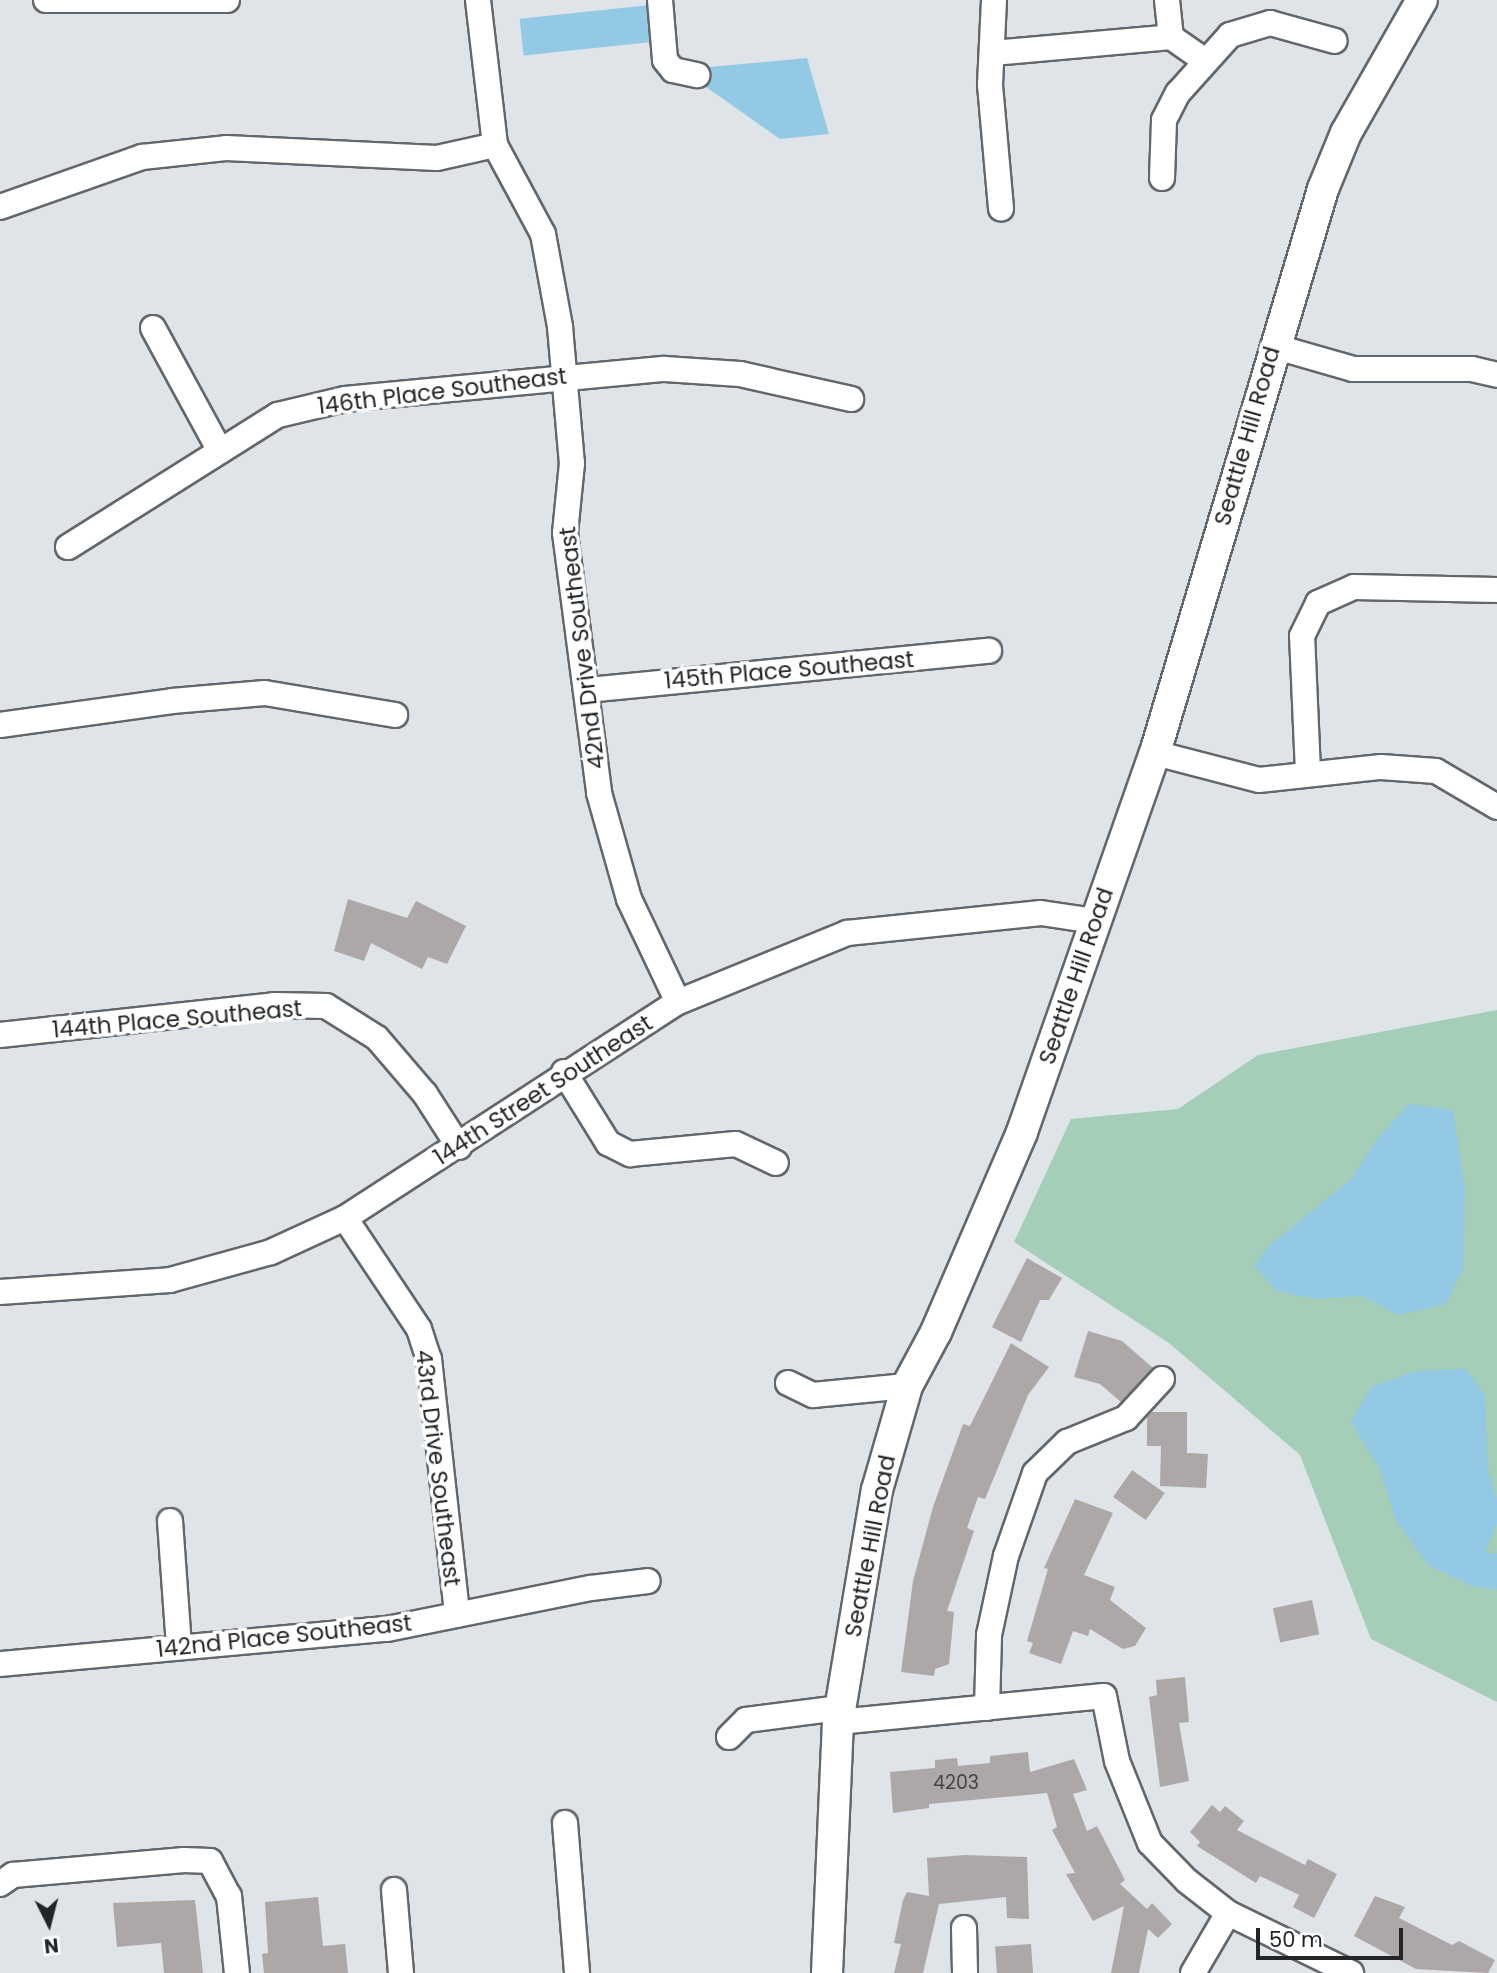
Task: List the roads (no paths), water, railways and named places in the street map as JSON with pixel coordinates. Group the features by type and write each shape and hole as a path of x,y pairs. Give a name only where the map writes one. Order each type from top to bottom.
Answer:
{"main road":[{"name":"Seattle Hill Road","path":"827,1973 839,1715 877,1490 907,1386 936,1332 1022,1132 1155,753 1302,251 1346,133 1422,0"}],"street":[{"path":"46,0 227,0"},
{"name":"42nd Drive Southeast","path":"478,0 495,145 543,234 564,375 572,463 565,533 588,690 599,793 626,886 678,1002"},
{"path":"660,0 665,60 673,70 697,75"},
{"path":"994,0 990,85 1001,209"},
{"path":"1167,0 1171,37"},
{"path":"1162,178 1164,120 1203,60 1230,35 1258,23 1335,41"},
{"path":"993,53 1171,37 1203,60"},
{"path":"0,207 142,157 226,148 437,159 495,145"},
{"path":"153,328 220,451"},
{"path":"1273,346 1353,369 1472,369 1497,374"},
{"name":"146th Place Southeast","path":"68,547 278,415 345,399 564,375 665,369 740,374 851,400"},
{"path":"1308,772 1302,636 1318,603 1354,587 1497,590"},
{"name":"145th Place Southeast","path":"588,690 989,651"},
{"path":"0,725 172,701 265,693 395,715"},
{"path":"1155,753 1259,780 1308,772 1381,767 1436,771 1497,807"},
{"name":"144th Street Southeast","path":"0,1292 170,1280 271,1252 345,1218 459,1147 564,1072 678,1002 847,933 956,918 1041,914 1095,920"},
{"name":"144th Place Southeast","path":"0,1035 274,1005 326,1006 377,1038 425,1094 459,1147"},
{"path":"564,1072 608,1143 629,1154 736,1144 776,1163"},
{"name":"43rd Drive Southeast","path":"345,1218 419,1329 429,1359 457,1614"},
{"path":"987,1708 989,1634 1006,1556 1035,1473 1067,1442 1126,1418 1162,1379"},
{"path":"788,1383 813,1395 907,1386"},
{"path":"170,1521 179,1646"},
{"name":"142nd Place Southeast","path":"0,1664 387,1629 648,1581"},
{"path":"729,1737 746,1720 987,1708 1104,1696 1117,1761 1150,1843 1187,1881 1228,1913 1351,1973"},
{"path":"565,1823 577,1973"},
{"path":"0,1884 13,1875 184,1860 210,1861 220,1872 229,1896 237,1973"},
{"path":"394,1890 401,1973"},
{"path":"1194,1973 1228,1913"},
{"path":"964,1928 965,1973"}],"water":[{"path":"650,5 654,42 524,55 520,19"},
{"path":"807,58 829,134 780,139 699,82 699,68"},
{"path":"1409,1104 1453,1110 1465,1189 1463,1269 1446,1304 1398,1315 1363,1296 1316,1299 1277,1291 1254,1266 1269,1246 1351,1179 1378,1138"},
{"path":"1466,1369 1485,1395 1488,1471 1497,1500 1497,1523 1485,1553 1497,1554 1497,1590 1472,1586 1428,1565 1396,1521 1380,1469 1351,1422 1371,1387 1415,1371"}]}
